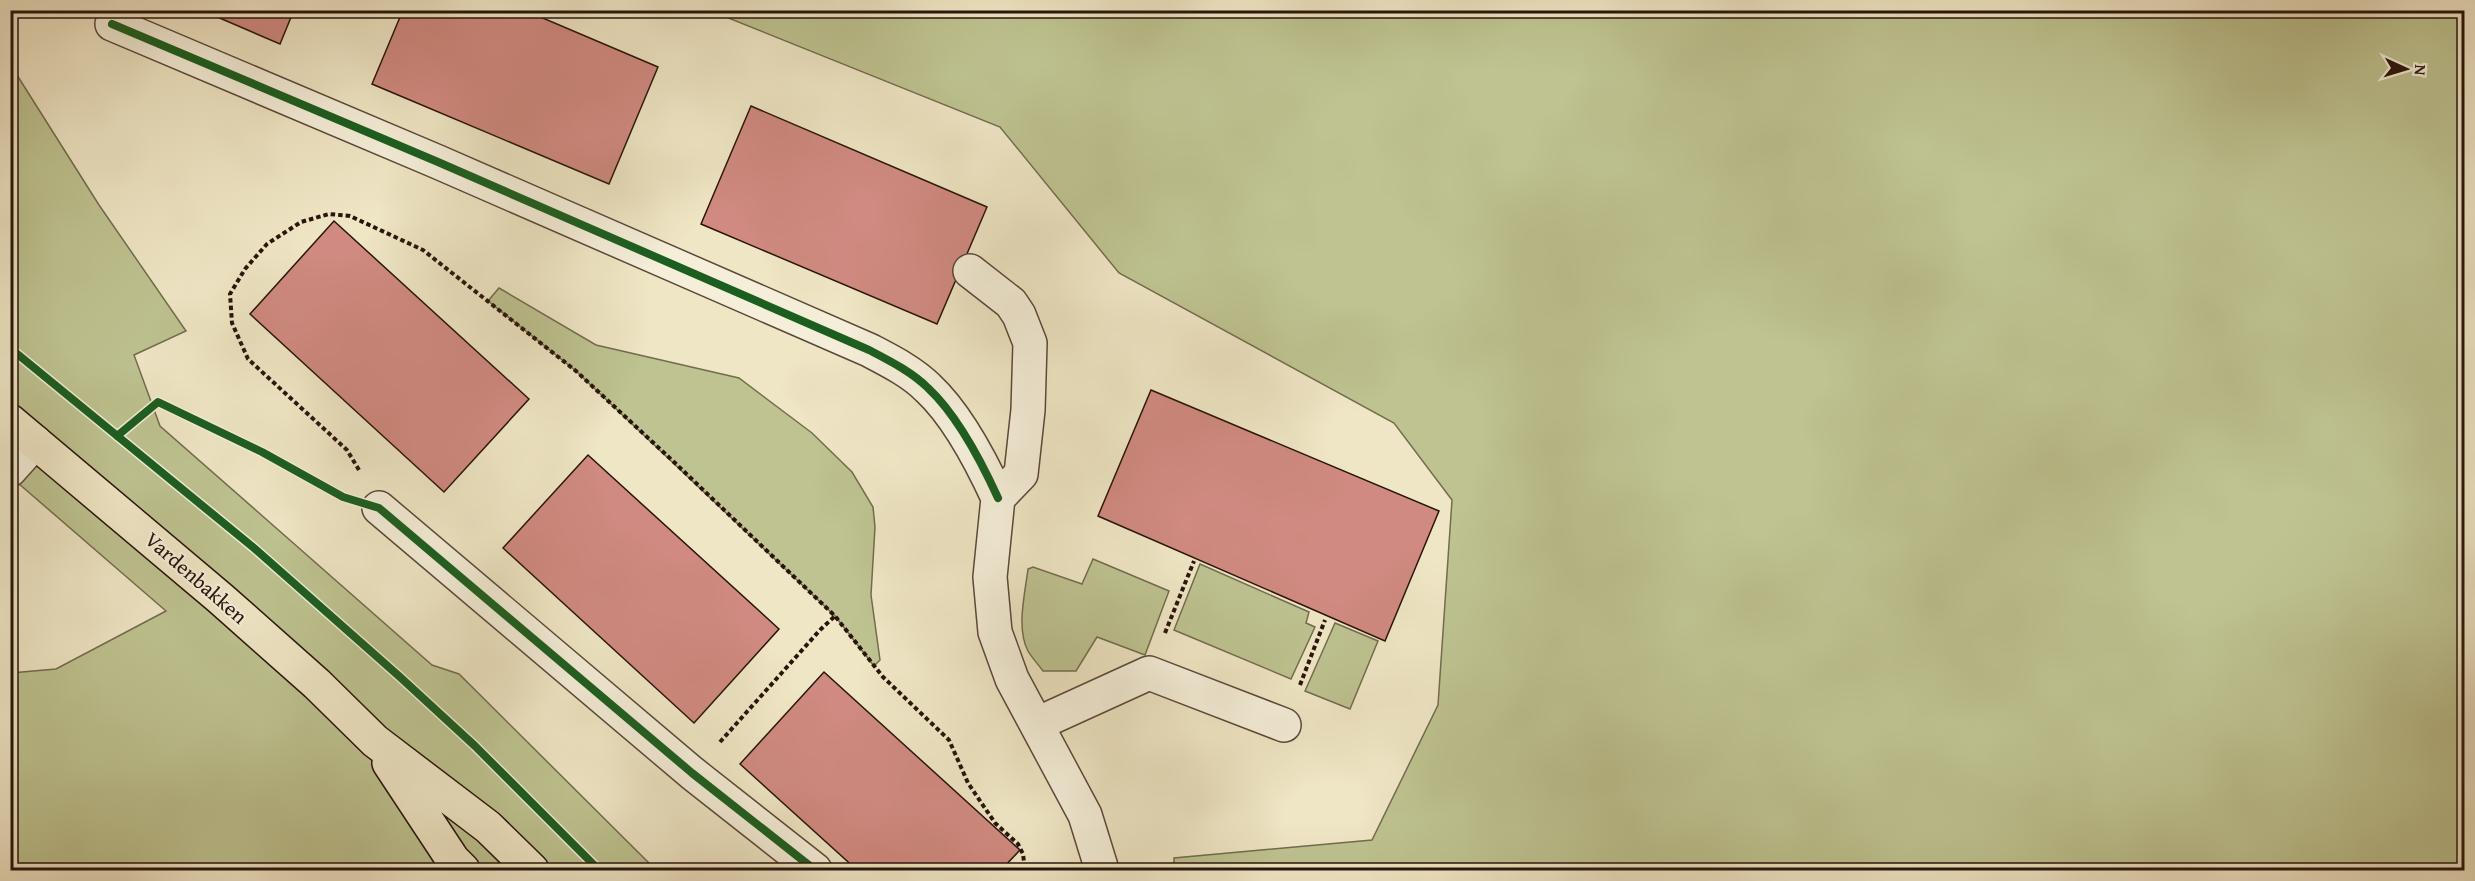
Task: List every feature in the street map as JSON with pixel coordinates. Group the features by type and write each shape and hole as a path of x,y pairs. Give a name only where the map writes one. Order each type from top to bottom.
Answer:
{"main road":[{"name":"Vardenbakken","path":"10,421 220,598 317,684 375,741 488,827 532,870"},
{"name":"Vardenbakken","path":"375,741 453,860 463,870"}],"street":[{"path":"112,24 438,162 869,350 905,370 936,396 961,430 998,498 990,577 995,632 1012,679 1085,815 1102,870"},
{"path":"970,270 1011,303 1019,315 1030,344 1029,410 1021,474 998,498"},
{"path":"10,470 35,442"},
{"path":"379,508 692,773 815,870"},
{"path":"1037,724 1149,673 1284,725"}],"path":[{"path":"379,508 347,450 248,359 232,323 230,294 245,269 267,244 301,222 329,214 350,216 423,250 568,364 835,616 883,677 949,740 968,783 995,823 1018,844 1023,854 1025,870"},
{"path":"1149,673 1194,561"},
{"path":"692,773 835,616"},
{"path":"1284,725 1325,620"}],"green space":[{"path":"711,11 2464,11 2464,870 1174,870 1174,858 1372,840 1438,705 1452,500 1394,423 1119,273 1000,127"},
{"path":"10,64 99,205 186,331 134,355 160,426 432,665 459,674 656,870 11,870 11,673 56,669 166,611 11,477"},
{"path":"499,288 596,345 739,378 812,433 852,472 873,507 875,527 871,595 880,660 874,666 835,616 576,371 488,301"},
{"path":"1093,559 1169,591 1145,655 1097,637 1076,671 1043,671 1024,642 1022,611 1028,569 1033,567 1082,584"},
{"path":"1200,564 1309,612 1306,623 1315,627 1291,679 1174,630"},
{"path":"1335,623 1378,641 1350,709 1305,691"}],"building":[{"path":"201,10 294,10 280,44"},
{"path":"403,10 524,10 658,67 609,184 372,84"},
{"path":"751,106 987,207 937,324 701,224"},
{"path":"334,221 529,399 444,492 250,314"},
{"path":"1151,390 1439,511 1385,641 1098,516"},
{"path":"588,455 779,629 694,723 503,548"},
{"path":"824,672 1020,850 1001,870 857,870 740,764"}],"cycle path":[{"path":"112,24 438,162 885,358 922,382 939,399 959,425 998,498"},
{"path":"10,348 254,548 400,677 475,746 599,870"},
{"path":"117,436 158,402 262,452 343,497 379,508 692,773 815,870"}]}
